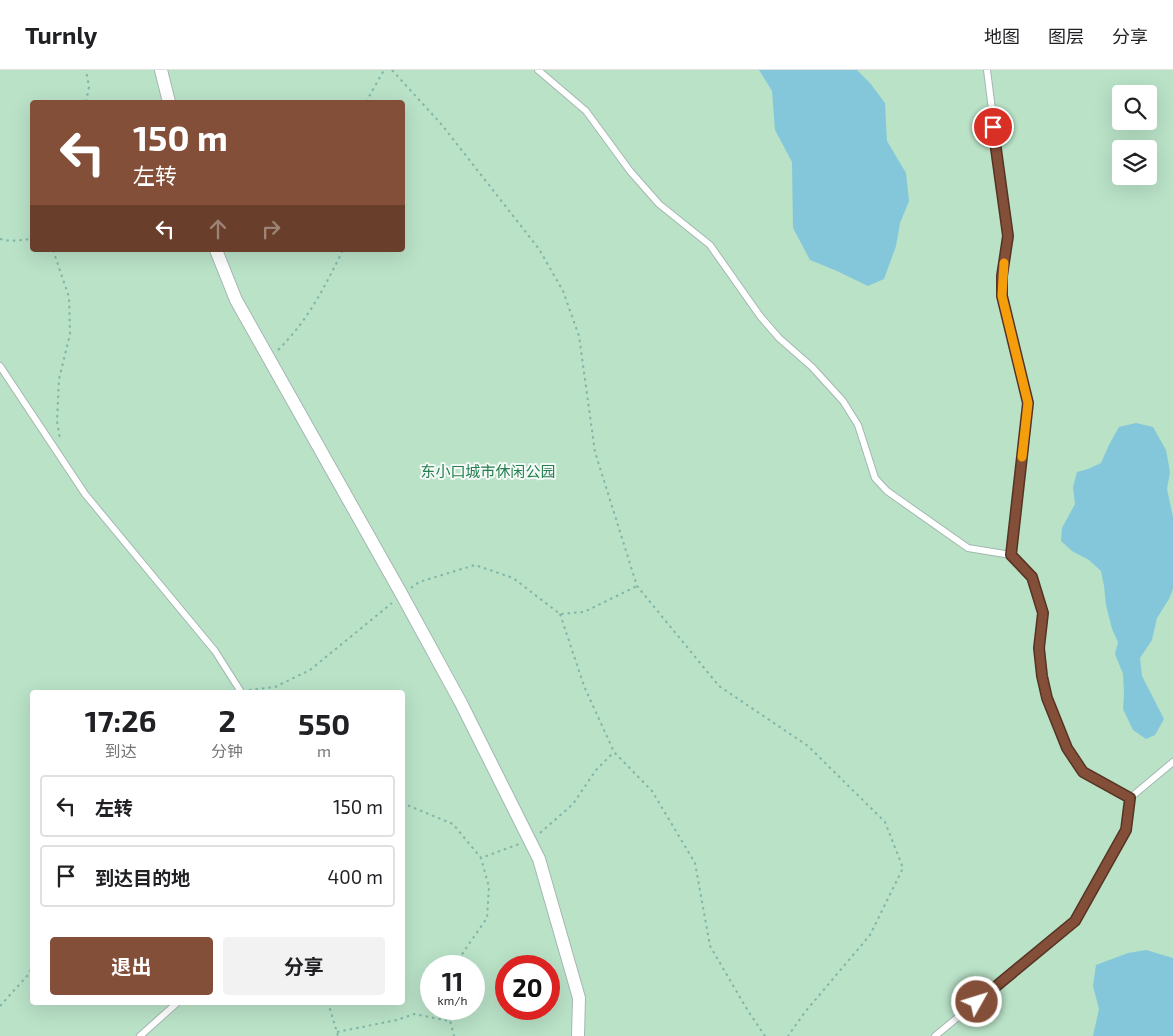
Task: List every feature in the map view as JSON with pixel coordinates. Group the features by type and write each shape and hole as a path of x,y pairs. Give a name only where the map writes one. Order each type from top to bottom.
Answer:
{"street":[{"path":"161,70 168,100"},
{"path":"217,252 236,300 461,703 540,858 579,998 578,1036"}],"lane":[{"path":"538,70 586,111 630,170 660,204 710,245 760,316 779,338 812,367 843,401 858,425 875,478 887,491 968,548 1011,555 1032,577 1043,613 1039,648 1042,676 1047,698 1067,748 1083,772 1130,798"},
{"path":"987,70 1008,236 1002,276 1002,296 1028,403 1011,555"},
{"path":"0,366 85,494 215,651 239,690"},
{"path":"934,1036 1075,921 1126,830 1130,798 1173,762"},
{"path":"140,1036 175,1005"}],"path":[{"path":"86,70 89,87 86,100"},
{"path":"367,100 384,70"},
{"path":"392,70 442,125 539,249 563,291 579,336 595,452 637,586 718,686 808,746 885,822 903,868 870,935 804,1012 788,1036"},
{"path":"0,239 11,241 30,239"},
{"path":"54,252 69,297 70,334 60,379 57,421 64,462"},
{"path":"269,359 293,335 319,298 342,252"},
{"path":"254,690 275,687 310,670 420,582 475,565 513,578 560,614 584,686 614,752 652,791 695,862 710,946 765,1036"},
{"path":"560,614 584,612 637,586"},
{"path":"462,955 488,918 489,887 481,858"},
{"path":"0,1006 30,971"},
{"path":"329,1005 338,1036"},
{"path":"337,1032 397,1020 414,1014 449,1021 454,1036"}],"green space":[{"name":"东小口城市休闲公园","path":"0,70 1173,70 1173,1036 0,1036"}],"water":[{"path":"759,70 857,70 870,83 885,103 887,141 906,173 909,201 900,223 896,246 884,279 868,286 810,260 793,228 792,162 775,130 772,91"},
{"path":"1136,423 1153,427 1166,450 1170,472 1167,489 1173,517 1173,589 1157,618 1152,640 1140,658 1142,676 1164,719 1155,735 1146,739 1133,730 1123,709 1123,674 1115,654 1118,642 1112,629 1106,605 1101,571 1089,560 1072,551 1061,541 1062,528 1075,504 1073,487 1077,472 1101,463 1119,427"},
{"path":"1146,950 1173,958 1173,1036 1093,1036 1099,1009 1093,986 1096,965 1128,953"}],"slow traffic":[{"path":"1004,263 1002,296 1028,403 1022,457"}],"route":[{"path":"977,1002 1075,921 1126,830 1130,798 1083,772 1067,748 1047,698 1042,676 1039,648 1043,613 1032,577 1011,555 1028,403 1002,296 1002,276 1008,236 993,127"}]}
